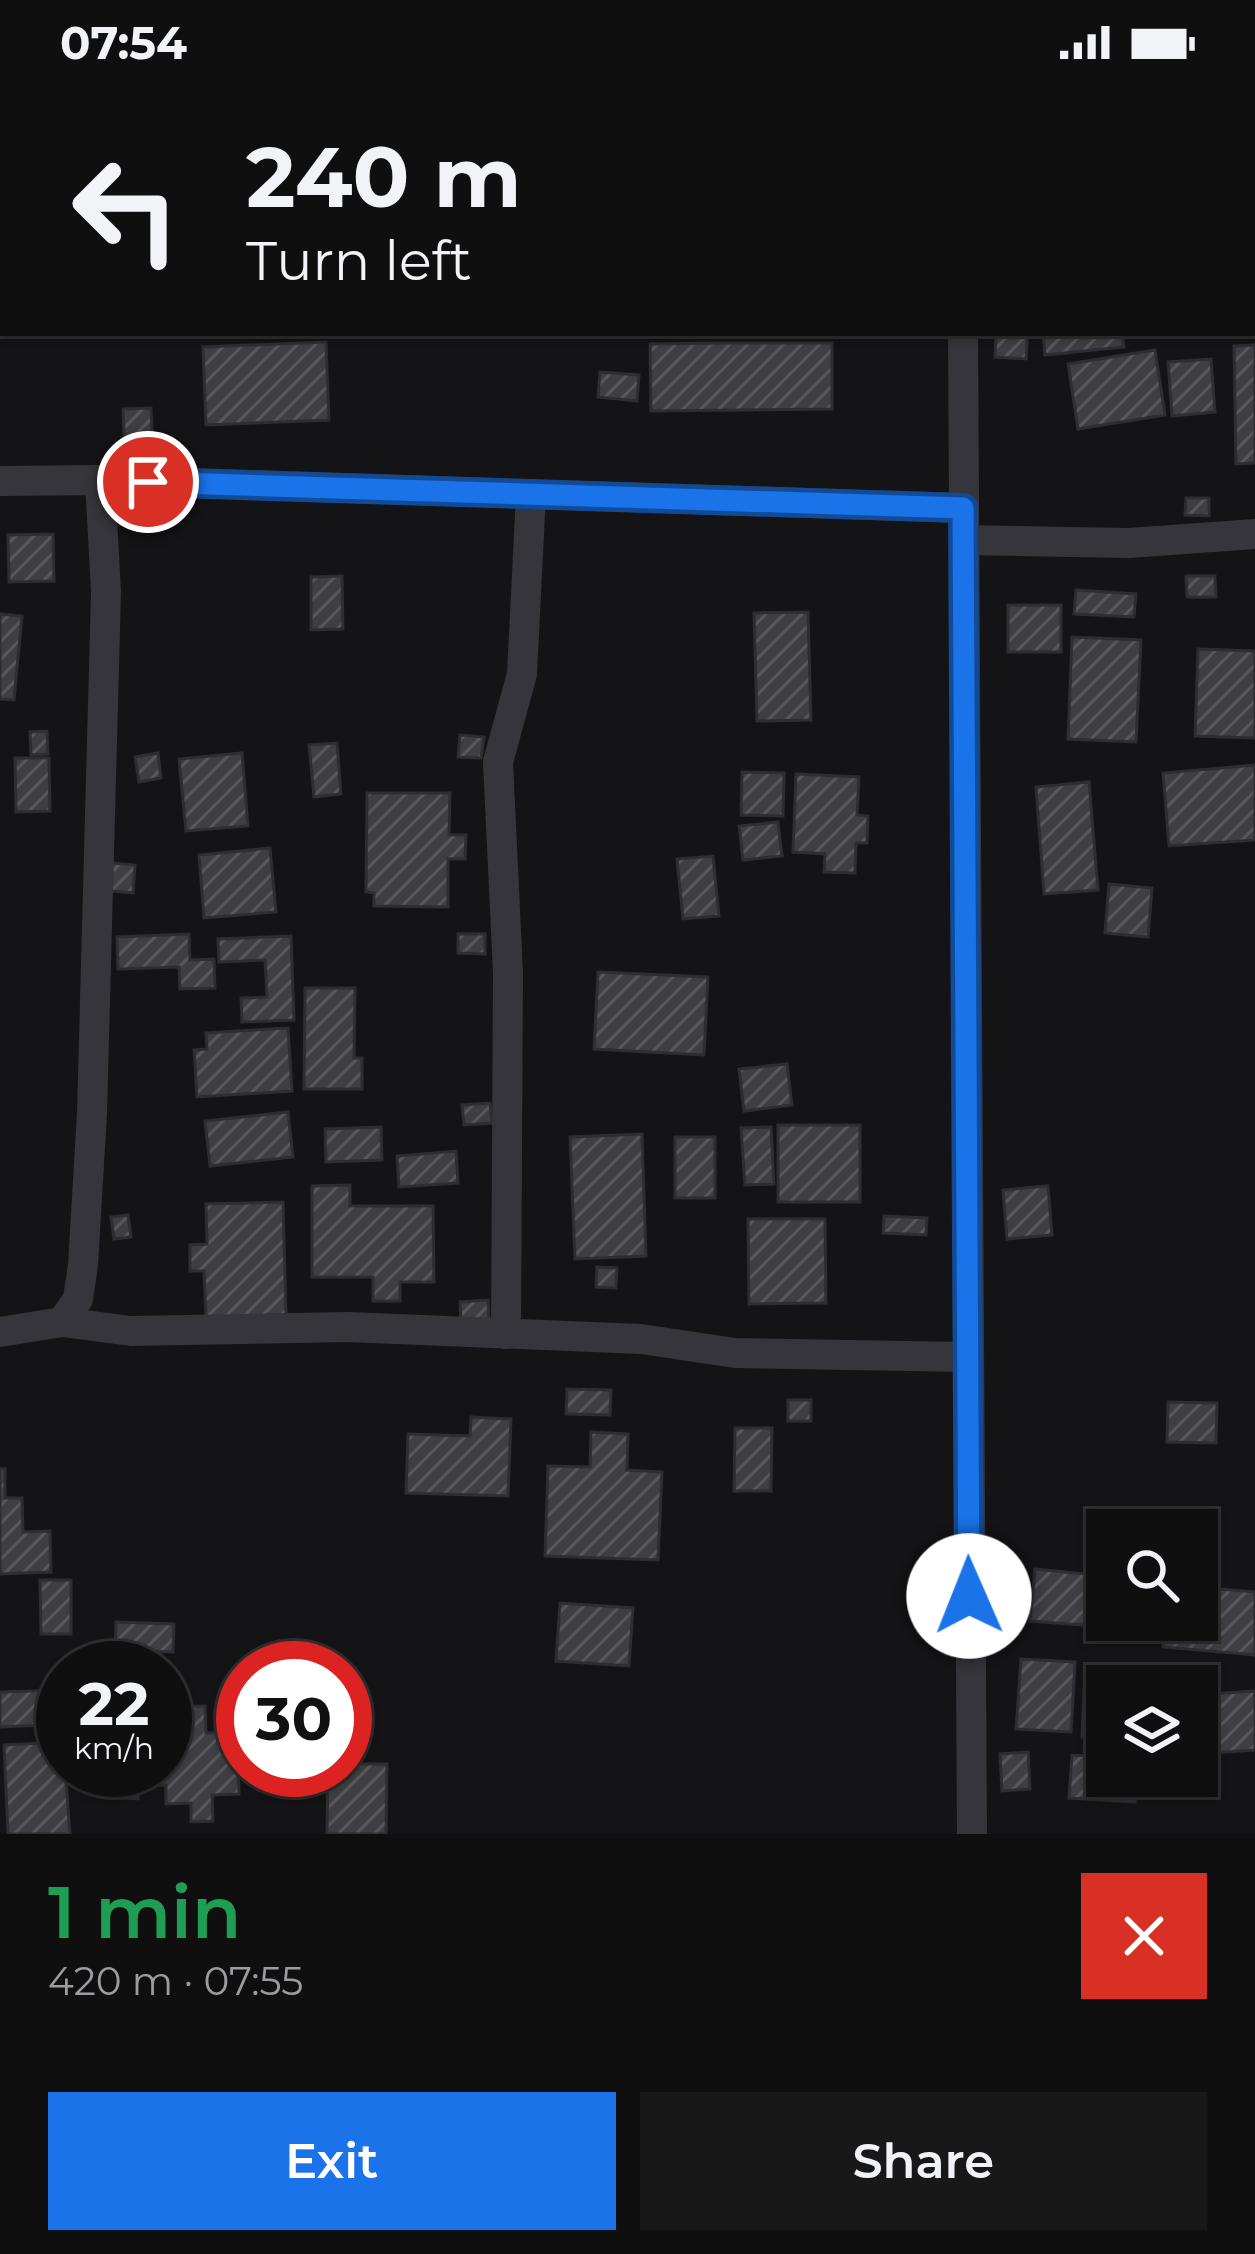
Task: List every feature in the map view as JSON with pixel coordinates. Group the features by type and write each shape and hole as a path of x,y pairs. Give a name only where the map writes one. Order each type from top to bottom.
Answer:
{"street":[{"path":"963,336 972,1834"},
{"path":"0,481 100,480 963,508"},
{"path":"62,1322 78,1299 83,1265 92,1113 106,592 100,480"},
{"path":"506,1334 508,973 498,762 522,674 531,494"},
{"path":"964,540 1129,543 1255,534"},
{"path":"0,1332 62,1322 131,1331 348,1327 641,1339 735,1353 966,1357"}],"building":[{"path":"996,336 1028,336 1026,359 995,357"},
{"path":"1043,336 1122,336 1124,347 1045,355"},
{"path":"326,342 329,420 206,425 203,347"},
{"path":"832,343 832,409 651,411 650,344"},
{"path":"1255,345 1255,463 1236,464 1234,346"},
{"path":"1155,350 1165,415 1078,429 1068,364"},
{"path":"1211,359 1215,412 1172,416 1168,362"},
{"path":"600,372 639,375 637,401 598,397"},
{"path":"151,408 153,454 125,456 123,409"},
{"path":"1186,498 1209,498 1209,516 1185,515"},
{"path":"53,534 54,581 9,582 8,535"},
{"path":"342,576 343,629 311,630 311,577"},
{"path":"1186,576 1215,576 1216,597 1187,597"},
{"path":"1076,590 1136,594 1134,617 1074,614"},
{"path":"1008,605 1061,605 1061,652 1008,652"},
{"path":"808,612 811,720 757,721 754,613"},
{"path":"0,614 22,616 14,700 0,699"},
{"path":"1072,637 1141,640 1136,742 1068,739"},
{"path":"1198,649 1255,651 1255,738 1195,736"},
{"path":"47,731 48,754 31,755 30,732"},
{"path":"460,735 484,737 481,758 458,757"},
{"path":"337,743 341,794 314,797 309,745"},
{"path":"158,753 161,778 139,782 135,757"},
{"path":"242,753 248,826 186,831 179,759"},
{"path":"15,758 49,758 50,811 16,812"},
{"path":"1255,765 1255,840 1169,846 1163,773"},
{"path":"742,772 784,773 783,816 741,815"},
{"path":"796,774 859,777 857,815 868,816 867,843 856,843 855,873 824,872 825,854 793,852"},
{"path":"1089,782 1098,890 1044,894 1036,787"},
{"path":"367,793 450,793 449,835 466,835 465,859 448,859 448,907 374,906 374,893 366,892"},
{"path":"778,822 782,856 743,860 739,826"},
{"path":"270,848 276,912 204,918 199,855"},
{"path":"713,856 719,916 683,919 677,859"},
{"path":"112,863 135,865 133,893 111,891"},
{"path":"1109,884 1152,888 1148,937 1105,933"},
{"path":"189,934 190,960 214,959 215,988 180,989 179,967 118,969 117,937"},
{"path":"458,934 485,934 485,954 458,953"},
{"path":"291,936 294,1020 242,1022 241,998 267,997 265,960 219,962 218,939"},
{"path":"598,972 708,977 704,1055 594,1049"},
{"path":"305,988 355,988 354,1058 362,1058 362,1089 304,1089"},
{"path":"288,1028 292,1091 197,1097 194,1050 207,1049 206,1033"},
{"path":"787,1064 792,1105 744,1111 739,1069"},
{"path":"490,1103 492,1123 464,1125 462,1105"},
{"path":"288,1112 293,1157 210,1166 205,1121"},
{"path":"778,1125 860,1125 860,1202 778,1202"},
{"path":"381,1127 382,1160 326,1162 325,1129"},
{"path":"771,1127 774,1184 745,1185 741,1128"},
{"path":"642,1134 646,1256 575,1259 570,1137"},
{"path":"675,1137 715,1137 715,1198 675,1198"},
{"path":"456,1151 458,1183 399,1187 397,1156"},
{"path":"350,1185 350,1206 433,1206 434,1282 400,1282 400,1301 373,1301 373,1277 312,1277 312,1186"},
{"path":"1048,1186 1052,1235 1007,1239 1003,1190"},
{"path":"283,1202 286,1315 206,1317 204,1271 190,1271 190,1245 207,1244 206,1204"},
{"path":"128,1215 131,1237 114,1239 111,1217"},
{"path":"884,1216 927,1218 926,1235 883,1233"},
{"path":"748,1219 825,1219 826,1303 749,1304"},
{"path":"597,1267 617,1268 616,1288 596,1287"},
{"path":"488,1300 489,1320 461,1322 460,1302"},
{"path":"567,1389 611,1390 610,1415 566,1414"},
{"path":"788,1400 811,1400 811,1421 788,1421"},
{"path":"1168,1402 1217,1403 1216,1443 1167,1442"},
{"path":"471,1417 511,1419 508,1496 406,1493 408,1434 470,1436"},
{"path":"735,1428 772,1428 771,1491 734,1491"},
{"path":"591,1432 628,1434 627,1470 662,1472 658,1560 545,1556 548,1466 590,1467"},
{"path":"0,1469 5,1469 5,1498 22,1498 23,1532 50,1531 51,1572 0,1574"},
{"path":"1035,1569 1086,1574 1086,1625 1030,1621"},
{"path":"40,1580 71,1580 71,1634 41,1634"},
{"path":"1218,1589 1255,1592 1255,1655 1163,1647 1163,1641 1218,1641"},
{"path":"560,1603 633,1608 629,1666 556,1661"},
{"path":"116,1622 174,1624 173,1641 115,1641"},
{"path":"1021,1659 1075,1662 1071,1732 1016,1729"},
{"path":"1085,1667 1086,1667 1086,1737 1082,1737"},
{"path":"36,1691 36,1725 0,1727 0,1692"},
{"path":"1255,1691 1255,1750 1218,1753 1218,1694"},
{"path":"192,1706 205,1706 206,1733 216,1733 213,1821 191,1822 191,1803 166,1804 166,1797 192,1797"},
{"path":"36,1743 36,1797 67,1797 70,1834 8,1834 4,1745"},
{"path":"1028,1752 1030,1789 1002,1791 1000,1754"},
{"path":"1072,1755 1086,1756 1086,1797 1135,1797 1135,1802 1069,1798"},
{"path":"372,1764 387,1764 386,1834 327,1834 328,1797 372,1797"}],"route":[{"path":"148,482 963,508 969,1596"}]}
